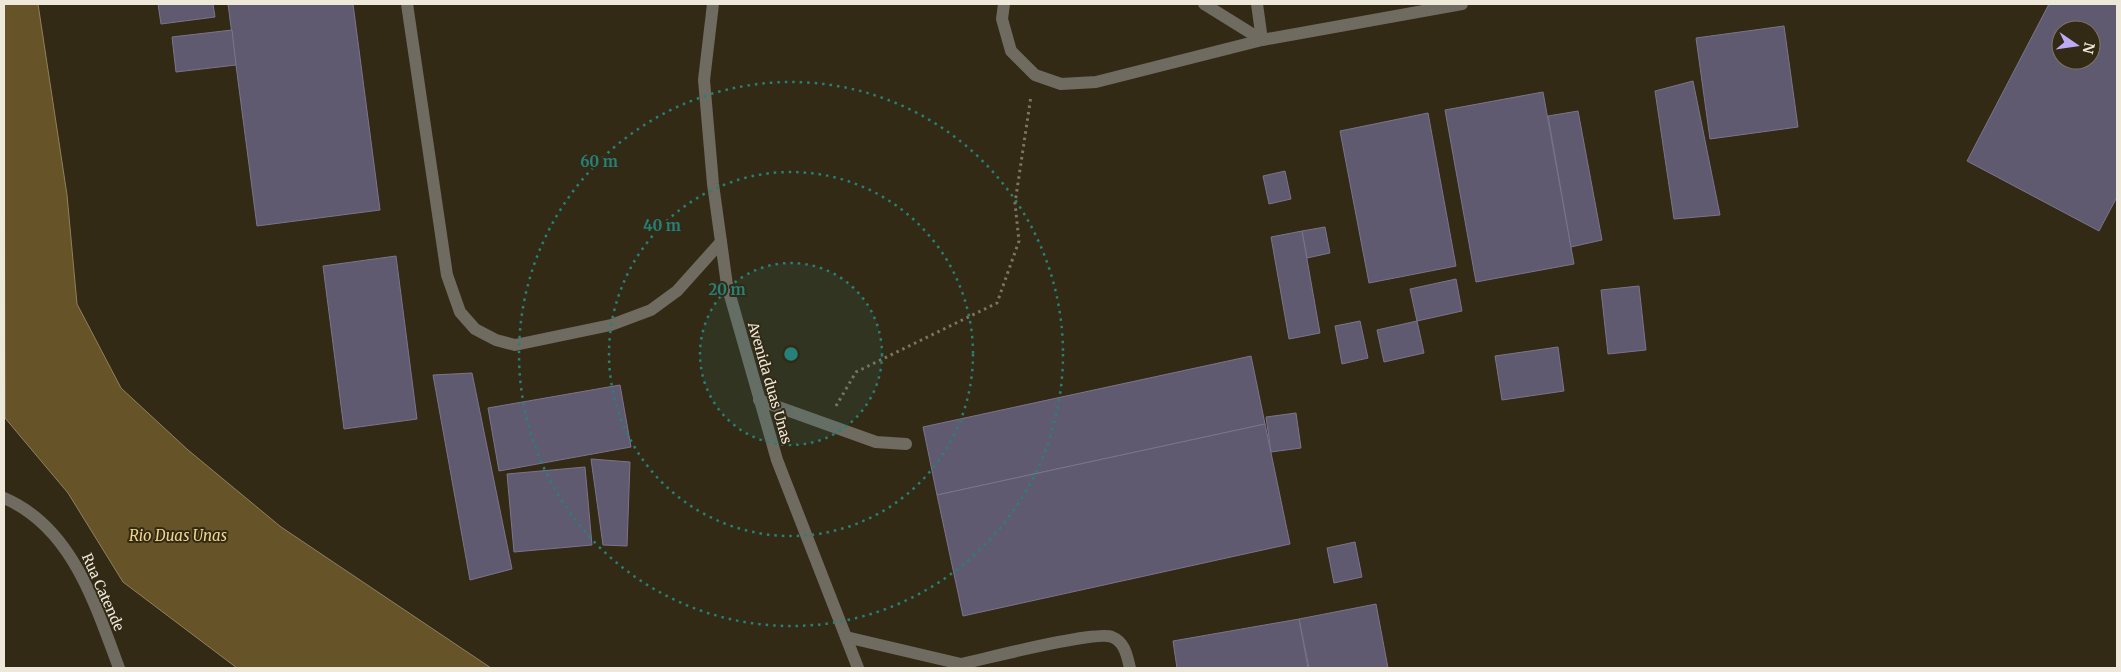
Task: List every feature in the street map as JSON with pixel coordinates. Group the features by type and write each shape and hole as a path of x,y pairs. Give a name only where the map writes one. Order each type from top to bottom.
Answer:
{"street":[{"path":"407,4 447,275 460,312 475,330 496,340 515,345 611,325 651,310 677,291 721,242"},
{"name":"Avenida duas Unas","path":"713,4 704,80 713,184 727,285 776,460 858,668"},
{"path":"1004,4 1002,19 1011,52 1035,76 1061,84 1096,82 1262,40 1462,4"},
{"path":"1204,4 1262,40"},
{"path":"1257,4 1262,40"},
{"path":"759,400 876,442 906,444"},
{"name":"Rua Catende","path":"4,498 16,503 43,523 67,550 86,584 119,668"},
{"path":"846,637 960,666 1088,636 1112,637 1125,648 1130,668"}],"path":[{"path":"825,425 856,372 997,303 1019,241 1015,203 1035,76"}],"water":[{"name":"Rio Duas Unas","path":"4,4 38,4 67,195 77,304 121,388 188,450 281,527 491,668 237,668 123,582 68,493 5,418"}],"building":[{"path":"158,4 213,4 215,17 161,24"},
{"path":"228,4 353,4 380,210 257,226"},
{"path":"2049,4 2117,4 2117,197 2099,231 1967,161"},
{"path":"1784,26 1798,127 1710,139 1696,38"},
{"path":"232,30 236,65 176,72 172,37"},
{"path":"1693,81 1720,215 1674,219 1655,91"},
{"path":"1543,92 1574,264 1476,282 1445,110"},
{"path":"1578,111 1602,240 1571,247 1548,116"},
{"path":"1428,113 1456,266 1369,283 1340,131"},
{"path":"1285,171 1291,199 1269,204 1263,176"},
{"path":"1325,227 1330,253 1307,258 1302,231"},
{"path":"1302,231 1320,333 1289,339 1271,237"},
{"path":"396,256 417,419 344,429 323,266"},
{"path":"1456,279 1462,311 1417,321 1410,289"},
{"path":"1639,286 1646,350 1608,354 1601,290"},
{"path":"1360,321 1368,358 1342,364 1335,326"},
{"path":"1417,321 1424,353 1384,362 1377,330"},
{"path":"1558,347 1564,391 1502,400 1495,356"},
{"path":"1251,356 1265,424 937,495 923,427"},
{"path":"472,373 512,569 470,580 433,375"},
{"path":"620,385 631,447 499,471 488,408"},
{"path":"1296,413 1301,448 1271,452 1266,417"},
{"path":"1265,424 1290,544 963,616 937,495"},
{"path":"591,459 630,462 627,546 603,545"},
{"path":"585,467 592,545 514,552 507,474"},
{"path":"1355,542 1362,577 1334,583 1327,548"},
{"path":"1376,604 1388,668 1309,668 1299,619"},
{"path":"1299,619 1308,668 1177,668 1173,641"}]}
